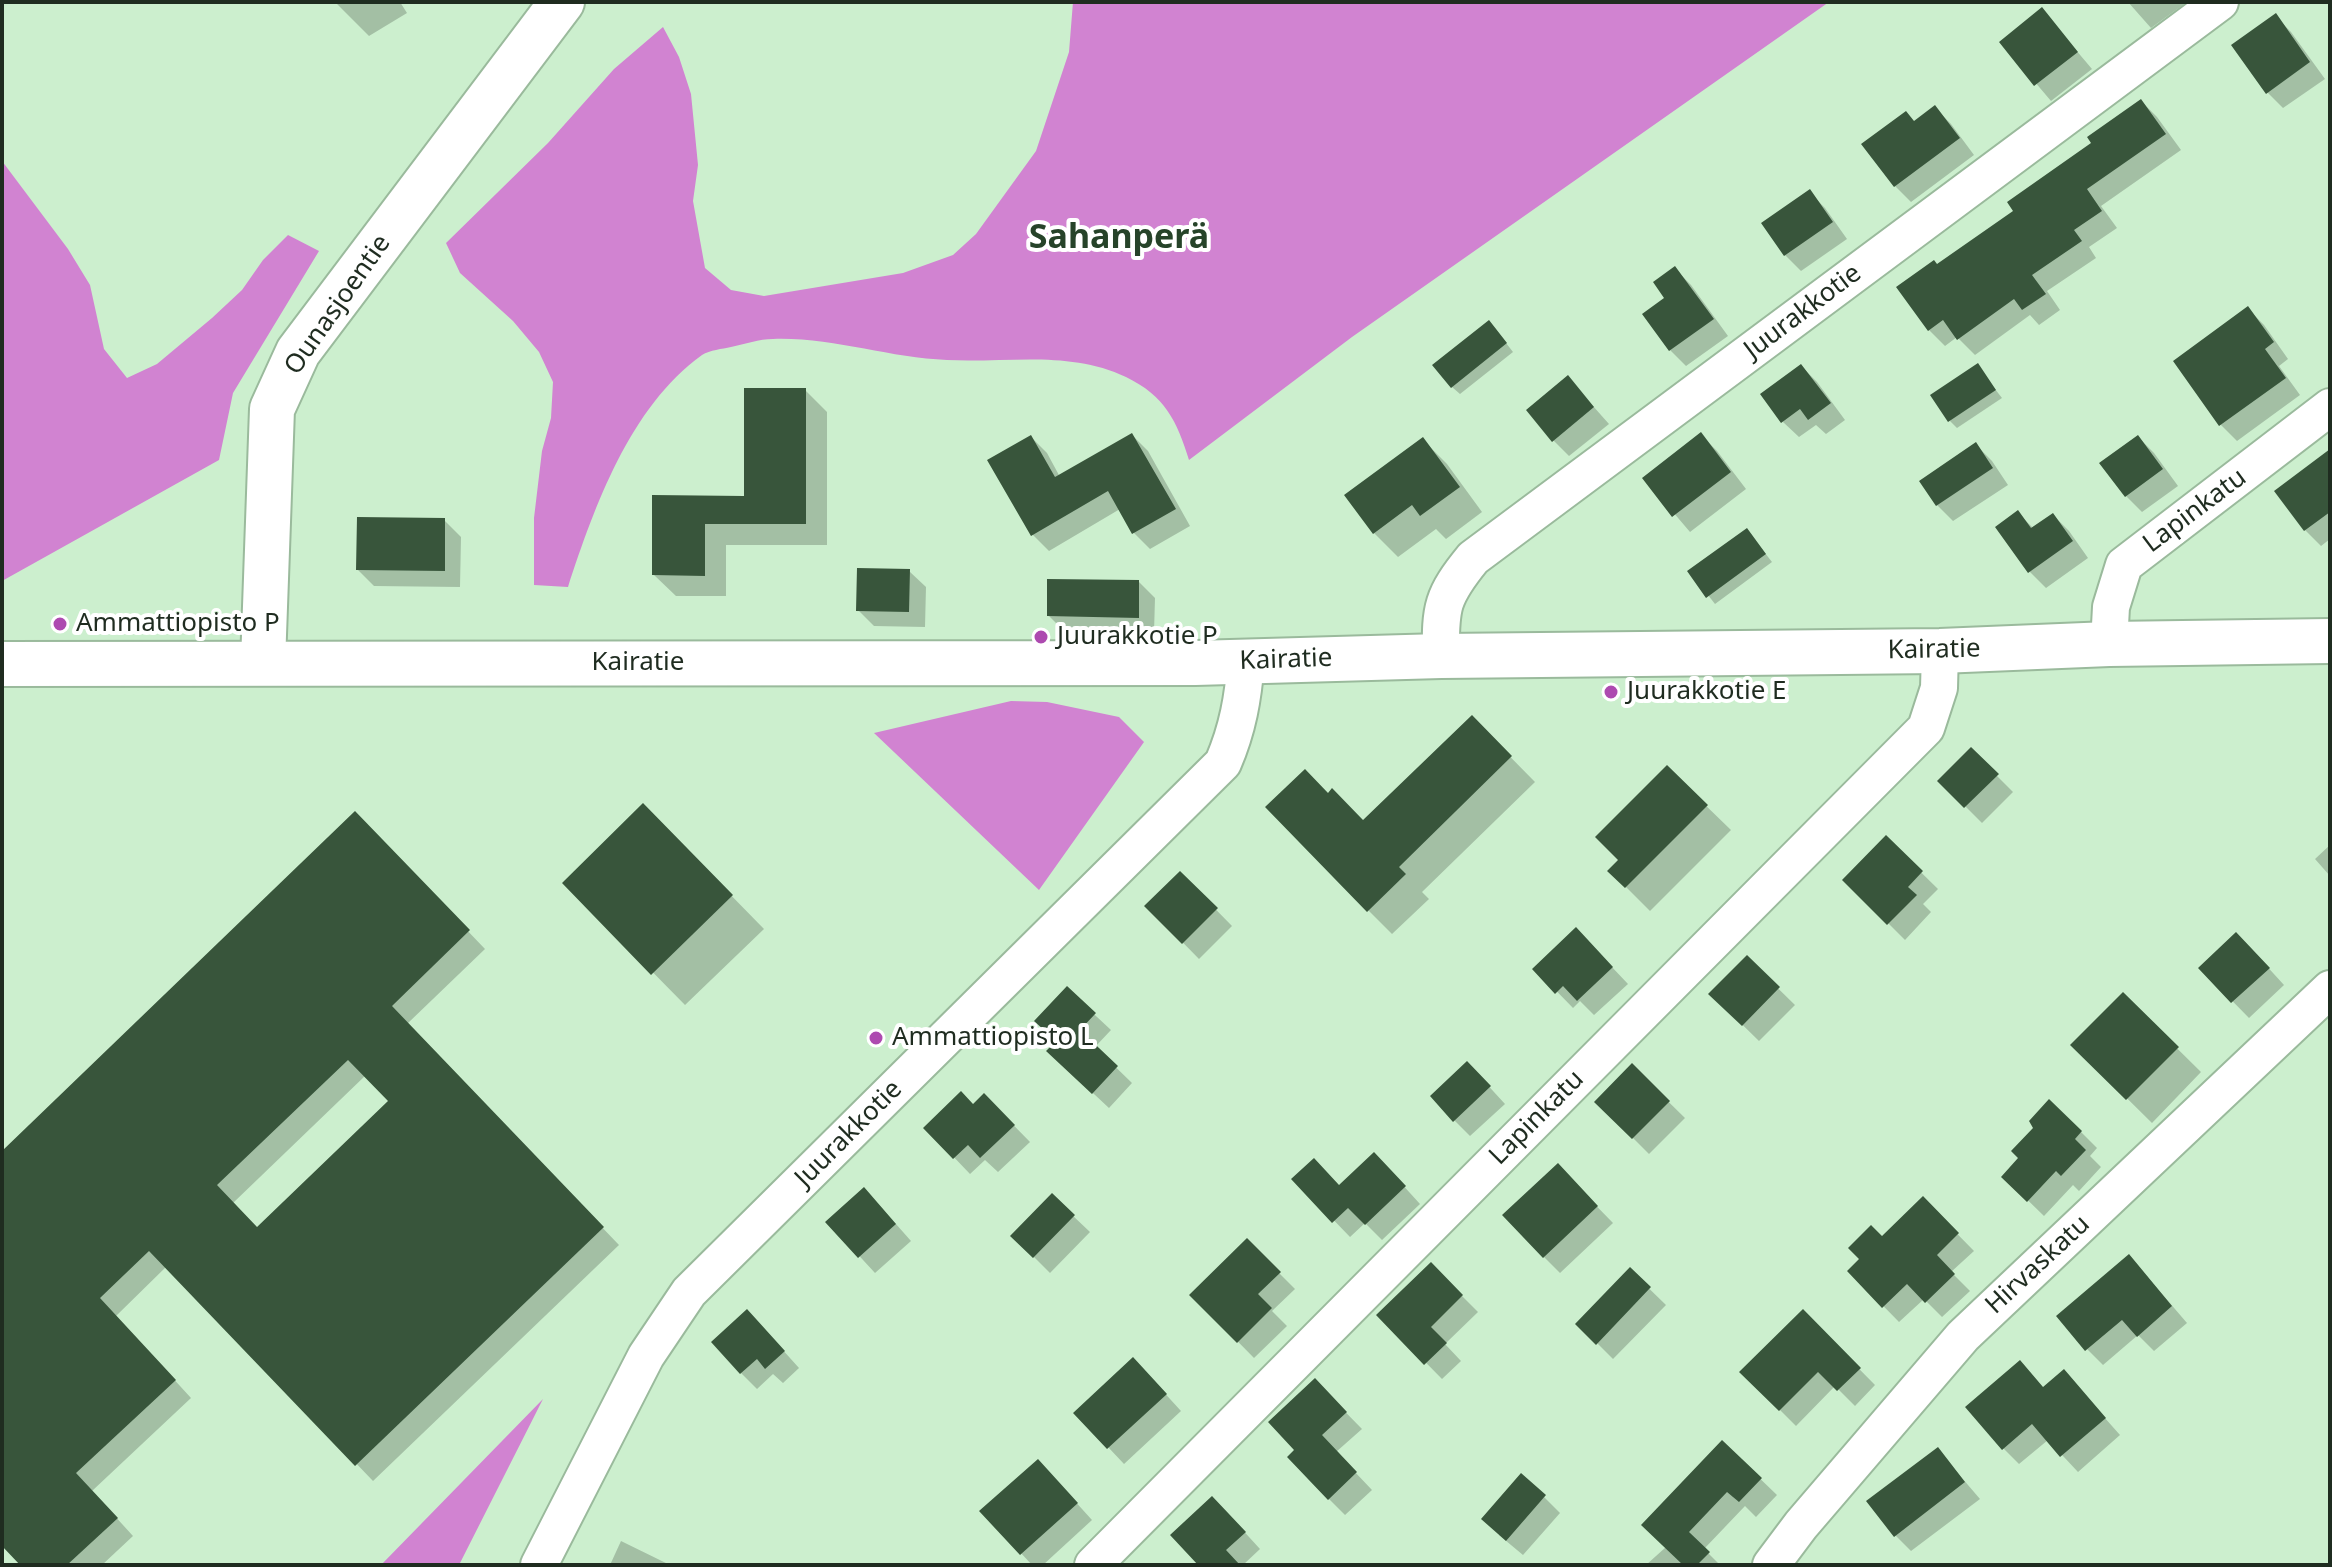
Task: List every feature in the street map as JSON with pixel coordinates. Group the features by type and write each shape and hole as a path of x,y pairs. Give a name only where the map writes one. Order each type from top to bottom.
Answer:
{"main road":[{"name":"Ounasjoentie","path":"263,663 272,409 281,387 298,352 562,2"},
{"name":"Kairatie","path":"2,664 1195,663 1441,656 1940,651 2109,644 2330,641"}],"street":[{"name":"Juurakkotie","path":"1441,656 1440,616 1450,586 1473,558 2220,2"},
{"name":"Lapinkatu","path":"2109,644 2111,607 2124,565 2330,407"},
{"name":"Lapinkatu","path":"1093,1565 1926,728 1939,688 1940,651"},
{"name":"Juurakkotie","path":"539,1565 646,1356 689,1292 1223,763 1242,708 1246,661"},
{"name":"Hirvaskatu","path":"1771,1565 1801,1525 1963,1336 2330,989"}],"shaded area":[{"path":"1073,2 1829,2 1352,337 1189,460 1180,433 1160,401 1139,384 1105,369 1061,361 947,360 904,356 795,339 757,341 705,353 654,402 635,430 603,491 568,587 534,585 534,518 542,451 551,418 553,382 539,352 513,321 460,273 446,243 548,143 614,69 663,27 679,57 691,94 698,165 693,201 705,268 731,290 764,296 903,273 953,255 976,234 1036,151 1069,52"},
{"path":"2,161 68,249 90,285 104,349 127,378 157,364 212,318 242,290 263,260 288,235 319,251 233,393 219,460 2,581"},
{"path":"1011,701 1047,702 1119,717 1144,742 1039,890 874,733"},
{"path":"543,1399 459,1565 381,1565"}],"building":[{"path":"2042,7 2078,52 2034,86 1999,42"},
{"path":"2276,13 2310,62 2266,94 2231,45"},
{"path":"2141,99 2166,134 2087,189 2102,211 2074,230 2082,241 2032,275 2046,294 2022,310 2014,299 1957,340 1943,320 1928,331 1896,287 1934,260 1937,264 2013,211 2007,202 2091,143 2087,137"},
{"path":"1935,105 1960,138 1894,187 1861,144 1906,111 1914,121"},
{"path":"1810,189 1833,222 1784,256 1761,223"},
{"path":"1675,266 1714,319 1669,351 1642,314 1664,298 1653,282"},
{"path":"2248,306 2274,342 2265,349 2286,378 2219,426 2173,361"},
{"path":"1489,320 1507,343 1451,388 1432,365"},
{"path":"1978,363 1996,390 1948,422 1930,395"},
{"path":"1801,364 1831,403 1808,420 1800,409 1781,423 1760,394"},
{"path":"1568,375 1594,407 1552,442 1526,410"},
{"path":"744,388 806,388 806,524 705,524 705,576 652,575 652,495 744,496"},
{"path":"1701,432 1731,472 1672,517 1642,478"},
{"path":"1132,433 1176,509 1132,534 1108,491 1031,536 987,460 1031,435 1055,477"},
{"path":"2138,435 2163,469 2125,497 2099,463"},
{"path":"1423,437 1460,487 1420,516 1412,505 1373,534 1344,495"},
{"path":"1976,442 1993,468 1936,506 1919,481"},
{"path":"2330,449 2330,512 2304,531 2274,491"},
{"path":"2018,510 2031,528 2053,513 2073,541 2028,573 1995,527"},
{"path":"357,517 445,518 445,571 356,570"},
{"path":"1747,528 1766,554 1706,598 1687,571"},
{"path":"857,568 910,569 909,612 856,611"},
{"path":"1047,579 1139,580 1139,618 1047,616"},
{"path":"1472,715 1512,756 1399,867 1406,874 1367,912 1265,807 1305,769 1328,793 1332,788 1363,820"},
{"path":"1971,747 1999,774 1964,808 1937,781"},
{"path":"1667,765 1708,805 1625,888 1607,871 1618,860 1595,837"},
{"path":"643,803 733,895 651,975 562,883"},
{"path":"355,811 470,930 392,1006 604,1227 355,1466 149,1251 100,1298 176,1380 76,1473 118,1518 67,1565 20,1565 2,1546 2,1151","holes":["348,1060 388,1101 257,1227 217,1185"]},
{"path":"1886,835 1923,871 1908,887 1917,895 1887,925 1842,880"},
{"path":"1180,871 1218,908 1182,944 1144,906"},
{"path":"1576,927 1613,967 1577,1001 1563,986 1555,994 1532,969"},
{"path":"2236,932 2270,968 2231,1003 2198,968"},
{"path":"1747,955 1780,987 1742,1026 1708,994"},
{"path":"1067,986 1096,1013 1080,1030 1118,1066 1092,1094 1046,1051 1056,1041 1034,1021"},
{"path":"2123,992 2179,1047 2126,1100 2070,1045"},
{"path":"1467,1061 1491,1086 1453,1122 1430,1096"},
{"path":"1632,1063 1670,1101 1632,1139 1594,1102"},
{"path":"961,1091 973,1104 984,1093 1015,1125 980,1158 968,1145 953,1159 923,1128"},
{"path":"2049,1099 2082,1131 2075,1139 2086,1150 2061,1176 2056,1171 2027,1202 2001,1177 2018,1158 2011,1151 2033,1128 2029,1121"},
{"path":"1374,1152 1406,1186 1365,1225 1348,1208 1332,1223 1291,1179 1314,1158 1339,1185"},
{"path":"1558,1163 1598,1206 1543,1258 1502,1215"},
{"path":"864,1187 896,1224 858,1258 825,1222"},
{"path":"1052,1193 1075,1215 1033,1258 1010,1236"},
{"path":"1923,1196 1959,1233 1937,1255 1955,1274 1925,1303 1907,1284 1882,1308 1847,1271 1859,1259 1848,1248 1871,1225 1882,1236"},
{"path":"1247,1238 1281,1272 1258,1294 1272,1308 1237,1343 1189,1295"},
{"path":"2129,1254 2172,1306 2137,1337 2122,1320 2085,1351 2056,1316"},
{"path":"1431,1262 1463,1295 1431,1327 1447,1343 1424,1365 1376,1315"},
{"path":"1630,1267 1651,1287 1596,1345 1575,1324"},
{"path":"747,1309 785,1351 765,1369 757,1359 740,1374 711,1342"},
{"path":"1803,1309 1861,1368 1837,1391 1818,1372 1779,1411 1739,1372"},
{"path":"1133,1357 1167,1394 1107,1449 1073,1413"},
{"path":"2020,1360 2043,1387 2064,1369 2106,1418 2060,1457 2032,1424 2002,1450 1965,1407"},
{"path":"1315,1378 1347,1412 1322,1435 1357,1472 1328,1500 1287,1457 1294,1450 1268,1422"},
{"path":"1722,1440 1762,1478 1739,1502 1727,1492 1689,1532 1710,1552 1697,1565 1683,1565 1641,1525"},
{"path":"1938,1447 1965,1482 1894,1537 1866,1501"},
{"path":"1038,1459 1078,1503 1020,1555 979,1511"},
{"path":"1521,1473 1546,1495 1506,1541 1481,1519"},
{"path":"1212,1496 1246,1532 1226,1550 1240,1565 1198,1565 1170,1535"}],"place":[{"name":"Ammattiopisto P","path":"60,624"},
{"name":"Juurakkotie P","path":"1041,637"},
{"name":"Juurakkotie E","path":"1611,692"},
{"name":"Ammattiopisto L","path":"876,1038"}],"district":[{"name":"Sahanperä","path":"1119,238"}]}
